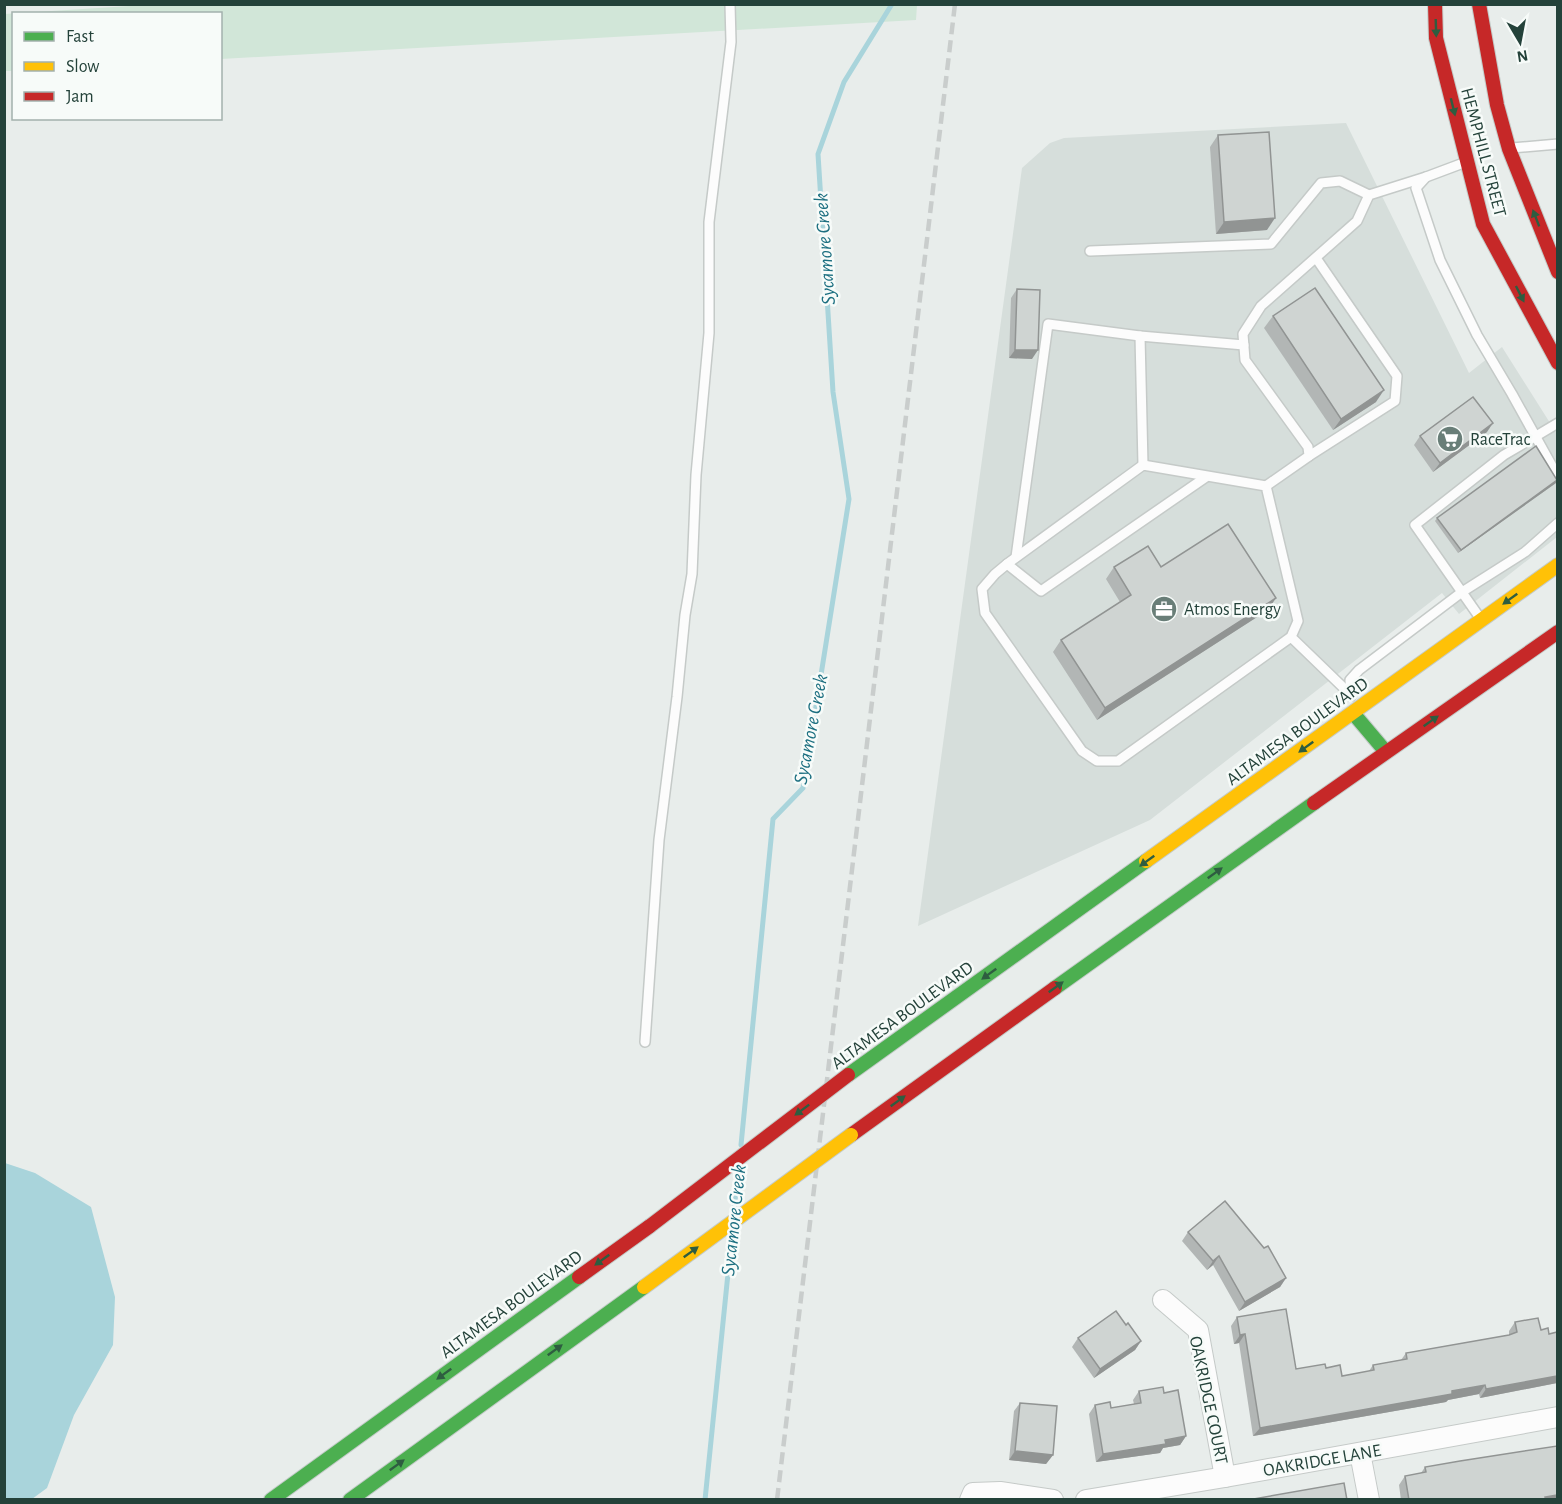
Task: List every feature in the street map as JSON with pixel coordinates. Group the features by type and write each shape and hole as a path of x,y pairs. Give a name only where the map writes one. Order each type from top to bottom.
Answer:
{"main road":[{"name":"HEMPHILL STREET","path":"1435,4 1436,38 1472,160 1483,224 1557,363"},
{"name":"HEMPHILL STREET","path":"1479,4 1504,150 1557,272"},
{"name":"ALTAMESA BOULEVARD","path":"271,1500 650,1226 848,1075 1557,565"},
{"path":"350,1500 1229,862 1557,632"},
{"path":"1353,713 1386,752"}],"street":[{"name":"OAKRIDGE COURT","path":"1163,1300 1197,1330 1225,1477"},
{"name":"OAKRIDGE LANE","path":"1086,1500 1557,1417"},
{"path":"1360,1453 1369,1500"},
{"path":"971,1496 1000,1492 1053,1500"}],"lane":[{"path":"645,1042 658,840 692,574 696,475 709,333 709,222 731,42 730,4"},
{"path":"1504,150 1557,144"},
{"path":"1090,251 1271,244 1321,183 1340,182 1369,195 1472,160"},
{"path":"1426,177 1416,188 1440,260 1477,335 1557,477"},
{"path":"1309,456 1308,447 1245,360 1243,334 1261,306 1357,221 1369,195"},
{"path":"1266,486 1298,621 1291,637 1118,761 1097,760 1082,751 985,613 982,589 995,574 1016,557 1143,465 1266,486 1395,401 1397,376 1316,258"},
{"path":"1016,557 1048,324 1140,336 1244,345"},
{"path":"1140,336 1143,465"},
{"path":"1481,620 1415,525 1504,455 1557,423"},
{"path":"1007,564 1041,591 1206,477"},
{"path":"1353,713 1350,680 1359,670 1462,592 1525,552 1557,523"},
{"path":"1291,637 1350,694"}],"shaded area":[{"path":"1346,123 1469,373 1502,347 1557,434 1557,537 1459,614 1442,593 1150,820 918,926 1022,168 1050,143 1064,138"}],"green space":[{"path":"160,4 917,5 916,20 222,59 222,12 36,12"},
{"path":"5,14 12,14 12,71 5,71"}],"water":[{"path":"5,1163 35,1173 91,1207 115,1297 113,1345 74,1415 47,1488 32,1499 5,1499"}],"building":[{"path":"1269,132 1275,218 1224,222 1218,135"},
{"path":"1315,288 1384,390 1341,419 1273,316"},
{"path":"1017,289 1040,290 1038,350 1015,350"},
{"name":"RaceTrac","path":"1473,397 1493,423 1440,463 1420,436"},
{"name":"RaceTrac","path":"1536,446 1557,480 1461,550 1437,518"},
{"path":"1228,524 1276,598 1105,708 1061,640 1131,595 1114,567 1148,546 1161,567"},
{"path":"1225,1201 1264,1248 1268,1246 1286,1278 1245,1302 1219,1256 1213,1261 1188,1232"},
{"path":"1286,1309 1296,1369 1325,1364 1326,1368 1340,1365 1342,1376 1374,1370 1373,1365 1407,1359 1406,1353 1509,1335 1517,1332 1515,1322 1538,1318 1541,1330 1548,1328 1549,1334 1557,1332 1557,1376 1486,1389 1485,1385 1452,1391 1452,1394 1260,1428 1245,1334 1240,1335 1237,1317"},
{"path":"1116,1311 1141,1341 1100,1369 1078,1338"},
{"path":"1163,1387 1164,1393 1178,1390 1186,1436 1165,1440 1166,1444 1103,1454 1095,1405 1110,1402 1111,1408 1141,1403 1139,1391"},
{"path":"1020,1403 1057,1406 1053,1455 1015,1451"},
{"path":"1557,1446 1557,1495 1545,1497 1546,1500 1409,1500 1405,1476 1426,1472 1425,1467"},
{"path":"1344,1483 1347,1500 1248,1500"}],"waterway":[{"name":"Sycamore Creek","path":"741,1145 773,819 803,788 849,499 833,392 818,154 844,82 892,4"},
{"name":"Sycamore Creek","path":"734,1210 738,1172"},
{"name":"Sycamore Creek","path":"705,1500 732,1234"}],"railway":[{"path":"777,1500 955,4"}],"traffic: fast":[{"path":"1353,713 1386,752"},
{"path":"1055,988 1314,803"},
{"path":"848,1075 1146,861"},
{"path":"271,1500 579,1277"},
{"path":"350,1500 644,1287"}],"traffic: slow":[{"path":"1146,861 1558,565"},
{"path":"644,1287 851,1135"}],"traffic: jam":[{"path":"1435,4 1436,38 1483,224 1558,363"},
{"path":"1479,4 1497,105 1509,149 1558,272"},
{"path":"1314,803 1558,632"},
{"path":"851,1135 1055,988"},
{"path":"650,1226 848,1075"},
{"path":"579,1277 650,1226"}],"place":[{"name":"RaceTrac","path":"1450,439"},
{"name":"Atmos Energy","path":"1164,609"}]}
